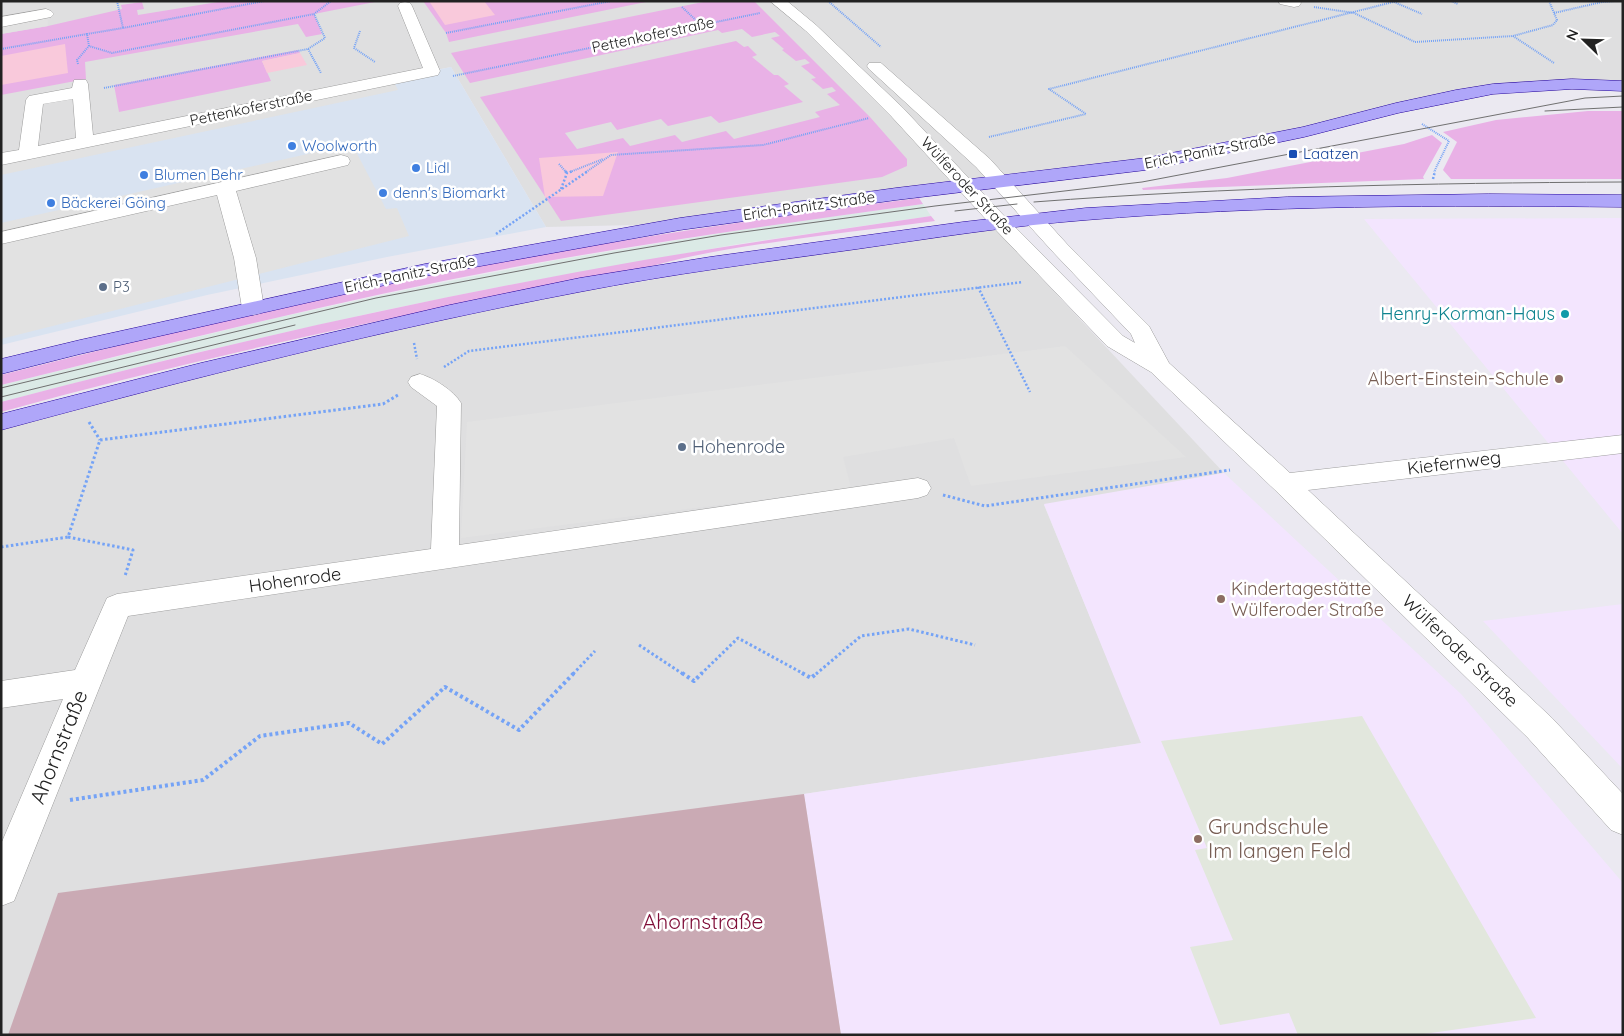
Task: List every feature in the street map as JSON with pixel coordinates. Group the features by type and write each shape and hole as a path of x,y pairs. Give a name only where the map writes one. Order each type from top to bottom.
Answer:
{"main road":[{"name":"Erich-Panitz-Straße","path":"1,367 252,308 425,270 680,224 896,194 1146,164 1304,132 1396,108 1493,89 1585,84 1623,86"},
{"path":"1,422 85,399 411,320 648,273 1000,223 1085,214 1245,205 1449,199 1623,200"}],"street":[{"name":"Wülferoder Straße","path":"781,5 811,28 897,112 1000,223 1115,341 1159,367 1274,474 1540,728 1623,819"},
{"name":"Pettenkoferstraße","path":"1,159 432,70 404,6"},
{"path":"1,22 46,14"},
{"path":"820,15 846,40"},
{"name":"Wülferoder Straße","path":"860,53 983,162 1034,220 1140,331 1159,367"},
{"path":"28,153 35,100 80,88 85,142"},
{"path":"1,238 341,161"},
{"path":"225,187 245,258 252,308"},
{"path":"420,382 449,403 445,558"},
{"name":"Kiefernweg","path":"1274,474 1623,444"},
{"name":"Hohenrode","path":"117,606 918,488"},
{"name":"Ahornstraße","path":"1,888 117,606"},
{"path":"1,695 86,682"}],"path":[{"path":"117,1 122,28"},
{"path":"1,49 264,1"},
{"path":"89,46 112,54 314,14 331,1"},
{"path":"446,33 611,1"},
{"path":"1354,13 1397,1"},
{"path":"1451,1 1458,4"},
{"path":"1290,2 1354,13 1415,42 1513,36 1553,25 1557,20 1549,1"},
{"path":"1554,13 1602,2 1615,1"},
{"path":"1393,2 1422,14"},
{"name":"Pettenkoferstraße","path":"446,78 701,26 781,5"},
{"path":"682,8 701,26"},
{"name":"Wülferoder Straße","path":"962,144 1086,114 1049,89 1354,13"},
{"path":"87,34 89,46 78,60 80,88 308,49 325,38 314,14"},
{"path":"360,31 354,48 399,77"},
{"path":"1513,36 1585,84"},
{"path":"308,49 321,74"},
{"path":"561,190 567,173 611,155 764,145 897,112"},
{"path":"1420,123 1449,141 1433,179 1449,199"},
{"path":"489,238 611,155"},
{"path":"559,164 567,173"},
{"path":"68,537 100,440 384,404 469,350 1054,278"},
{"path":"978,287 1030,392"},
{"path":"411,320 420,382"},
{"path":"918,488 985,506 1274,474"},
{"path":"1,547 68,537 133,550 117,606"},
{"path":"639,645 694,681 738,638 811,678 861,636 909,629 975,645"},
{"path":"35,805 203,780 260,736 350,722 382,744 445,687 519,730 595,651"}],"shaded area":[{"path":"1,1 1623,1 1623,87 1493,89 1146,164 680,224 546,227 451,67 1,159"},
{"path":"224,1 380,1 314,14 322,34 306,37 298,24 85,62 86,79 1,95 1,34 48,26 122,9 121,5 142,2 144,9 137,10 138,15"},
{"path":"423,1 651,1 449,42 446,33"},
{"path":"429,1 484,1 495,15 445,25"},
{"path":"708,1 754,1 870,117 907,159 907,166 882,177 561,221 480,97 736,41 744,47 748,46 757,55 752,57 774,75 778,75 789,84 784,86 803,102 719,123 711,116 668,126 661,119 617,130 611,122 565,133 577,149 623,138 630,146 675,135 682,142 726,131 734,139 820,117 815,112 840,105 827,94 836,91 832,87 823,89 811,79 816,78 801,66 810,63 805,59 796,61 782,50 784,49 771,38 780,36 775,32 752,37 742,29 722,33 718,30 470,83 451,53"},
{"path":"47,12 48,26 1,34 1,20"},
{"path":"65,44 68,73 1,85 1,56"},
{"path":"298,50 300,53 262,61 271,81 119,112 114,85"},
{"path":"300,53 307,65 267,73 262,61"},
{"path":"451,67 546,227 387,257 207,295 1,345 1,159"},
{"path":"394,82 398,90 1,175 1,164"},
{"path":"1588,111 1623,111 1623,179 1451,179 1443,170 1457,142 1443,132 1496,120"},
{"path":"1432,135 1442,143 1423,177 1424,179 1143,190 1142,188 1227,178 1404,144"},
{"name":"P3","path":"352,144 386,209 397,208 409,236 1,339 1,223"},
{"path":"618,152 603,196 545,197 539,158"},
{"path":"919,198 923,204 604,251 419,286 279,317 1,385 1,375 202,326 404,281 532,256 660,235 789,215"},
{"path":"923,204 931,216 738,244 493,288 186,355 1,402 1,385 276,318 410,289 557,260 776,224"},
{"path":"931,216 935,221 723,250 648,267 400,316 160,371 1,412 1,402 81,381 241,342 482,290 644,260"},
{"name":"Albert-Einstein-Schule","path":"1623,218 1623,534 1364,219"},
{"path":"995,224 1032,268 1224,473 1044,505 1142,743 804,794 841,1035 1,1035 1,418 411,321 949,229"},
{"name":"Hohenrode","path":"1065,346 1186,457 971,486 954,438 843,457 851,488 461,538 467,422"},
{"name":"Grundschule Im langen Feld","path":"1224,473 1461,694 1623,883 1623,1035 841,1035 804,794 1141,743 1044,504"},
{"path":"1623,604 1623,769 1483,621"},
{"path":"1362,716 1536,1018 1417,1035 1298,1035 1289,1013 1220,1025 1190,947 1233,940 1195,850 1207,848 1161,741"}],"green space":[{"name":"Ahornstraße","path":"804,794 841,1035 8,1035 58,893"}],"tram line":[{"path":"1,388 376,298 614,253 721,235 935,206 1142,182 1585,98 1623,96"},
{"path":"1545,111 1623,107"},
{"path":"1034,202 1255,189 1475,183 1623,182"},
{"path":"955,211 1017,204"},
{"path":"1,397 295,325"}],"place":[{"name":"Woolworth","path":"292,146"},
{"name":"Laatzen","path":"1293,154"},
{"name":"Lidl","path":"416,168"},
{"name":"Blumen Behr","path":"144,175"},
{"name":"denn's Biomarkt","path":"383,193"},
{"name":"Bäckerei Göing","path":"51,203"},
{"name":"P3","path":"103,287"},
{"name":"Henry-Korman-Haus","path":"1565,314"},
{"name":"Albert-Einstein-Schule","path":"1559,379"},
{"name":"Hohenrode","path":"682,447"},
{"name":"Kindertagestätte Wülferoder Straße","path":"1221,599"},
{"name":"Grundschule Im langen Feld","path":"1198,839"}]}
